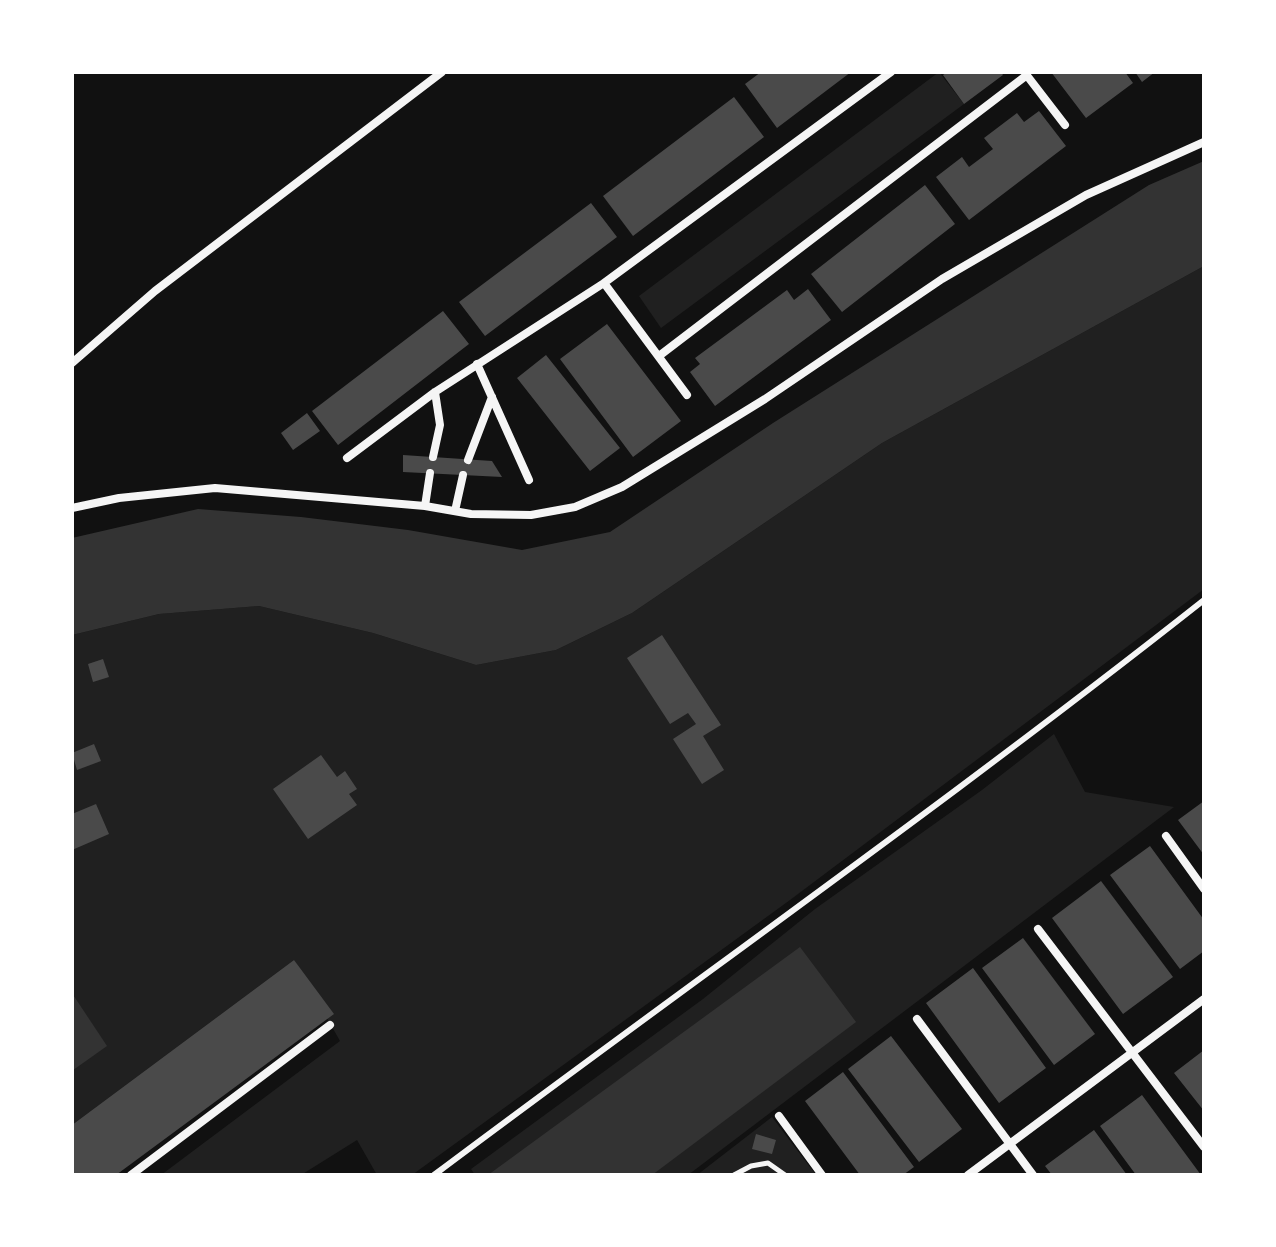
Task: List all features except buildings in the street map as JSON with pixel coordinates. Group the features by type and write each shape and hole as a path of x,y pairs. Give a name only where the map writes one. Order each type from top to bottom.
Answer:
{"street":[{"path":"72,363 155,291 442,72"},
{"path":"347,458 435,392 604,283 891,72"},
{"path":"659,356 1026,74 1065,125"},
{"path":"72,508 119,498 215,488 455,511 531,515 575,507 622,487 765,399 942,279 1086,195 1204,142"},
{"path":"604,283 687,395"},
{"path":"477,364 529,480"},
{"path":"433,457 440,425 435,392"},
{"path":"468,460 492,397"},
{"path":"425,506 430,473"},
{"path":"455,511 463,475"},
{"path":"1166,836 1204,889"},
{"path":"1038,929 1204,1147"},
{"path":"968,1175 1204,999"},
{"path":"917,1019 1033,1175"},
{"path":"131,1175 330,1025"},
{"path":"779,1116 822,1175"}],"lane":[{"path":"434,1175 1093,687 1204,600"}],"path":[{"path":"734,1175 751,1166 768,1163 785,1175"}],"shaded area":[{"path":"939,72 964,104 661,328 639,296"},
{"path":"1204,161 1204,266 882,443 632,613 556,650 476,665 373,633 259,606 159,614 72,635 72,538 198,509 408,530 522,550 610,532 773,423 1149,185"},
{"path":"1204,266 1204,589 790,900 412,1175 377,1175 357,1140 301,1175 161,1175 340,1041 294,960 72,1125 72,1071 106,1046 72,993 72,635 159,614 259,606 373,633 476,665 556,650 632,613 882,443"},
{"path":"1054,734 1085,792 1174,807 688,1175 475,1175 471,1169 703,999 815,909 982,790"},
{"path":"800,947 856,1022 652,1175 488,1175"},
{"path":"72,993 107,1046 72,1071"},
{"path":"772,1117 816,1175 697,1175"}]}
